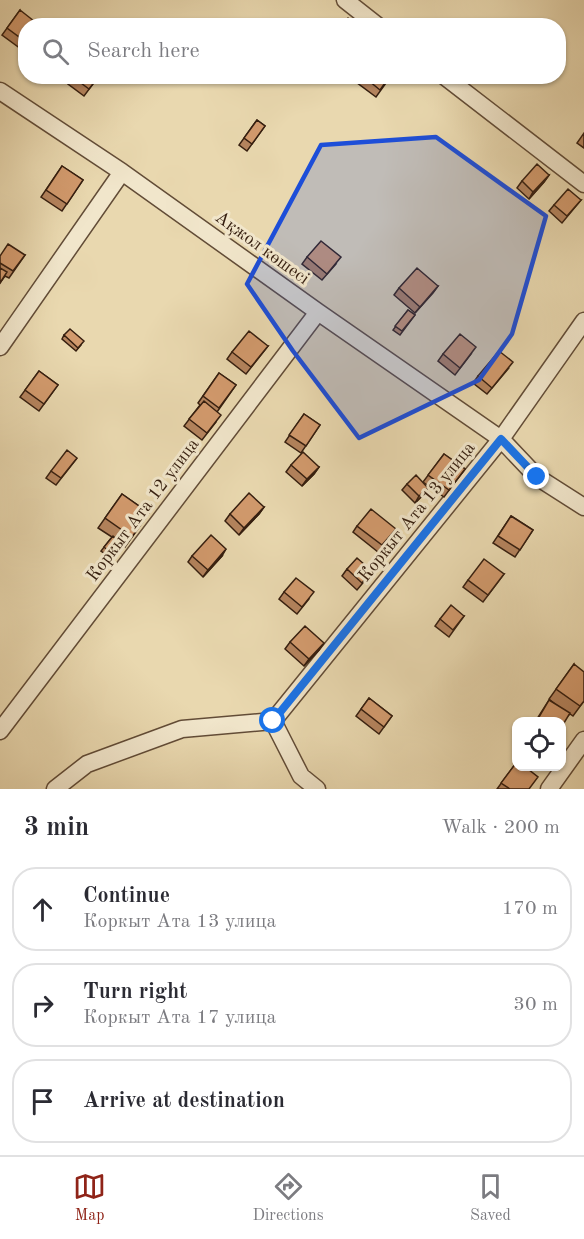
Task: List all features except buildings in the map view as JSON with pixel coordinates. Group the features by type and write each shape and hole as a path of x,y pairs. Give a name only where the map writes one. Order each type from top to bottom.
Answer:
{"street":[{"path":"345,0 368,18"},
{"path":"454,84 584,184"},
{"name":"Ақжол көшесі","path":"0,91 122,172 501,439 537,477 584,507"},
{"path":"0,347 122,172"},
{"name":"Коркыт Ата 12 улица","path":"0,731 318,312"},
{"name":"Коркыт Ата 13 улица","path":"273,721 501,439 584,321"},
{"path":"55,789 87,764 182,729 273,721 301,776 318,789"},
{"path":"549,789 584,740"}],"highlighted area":[{"path":"436,137 546,216 512,334 479,380 359,438 293,351 247,284 321,145"}],"route":[{"path":"273,721 501,439 537,477"}]}
